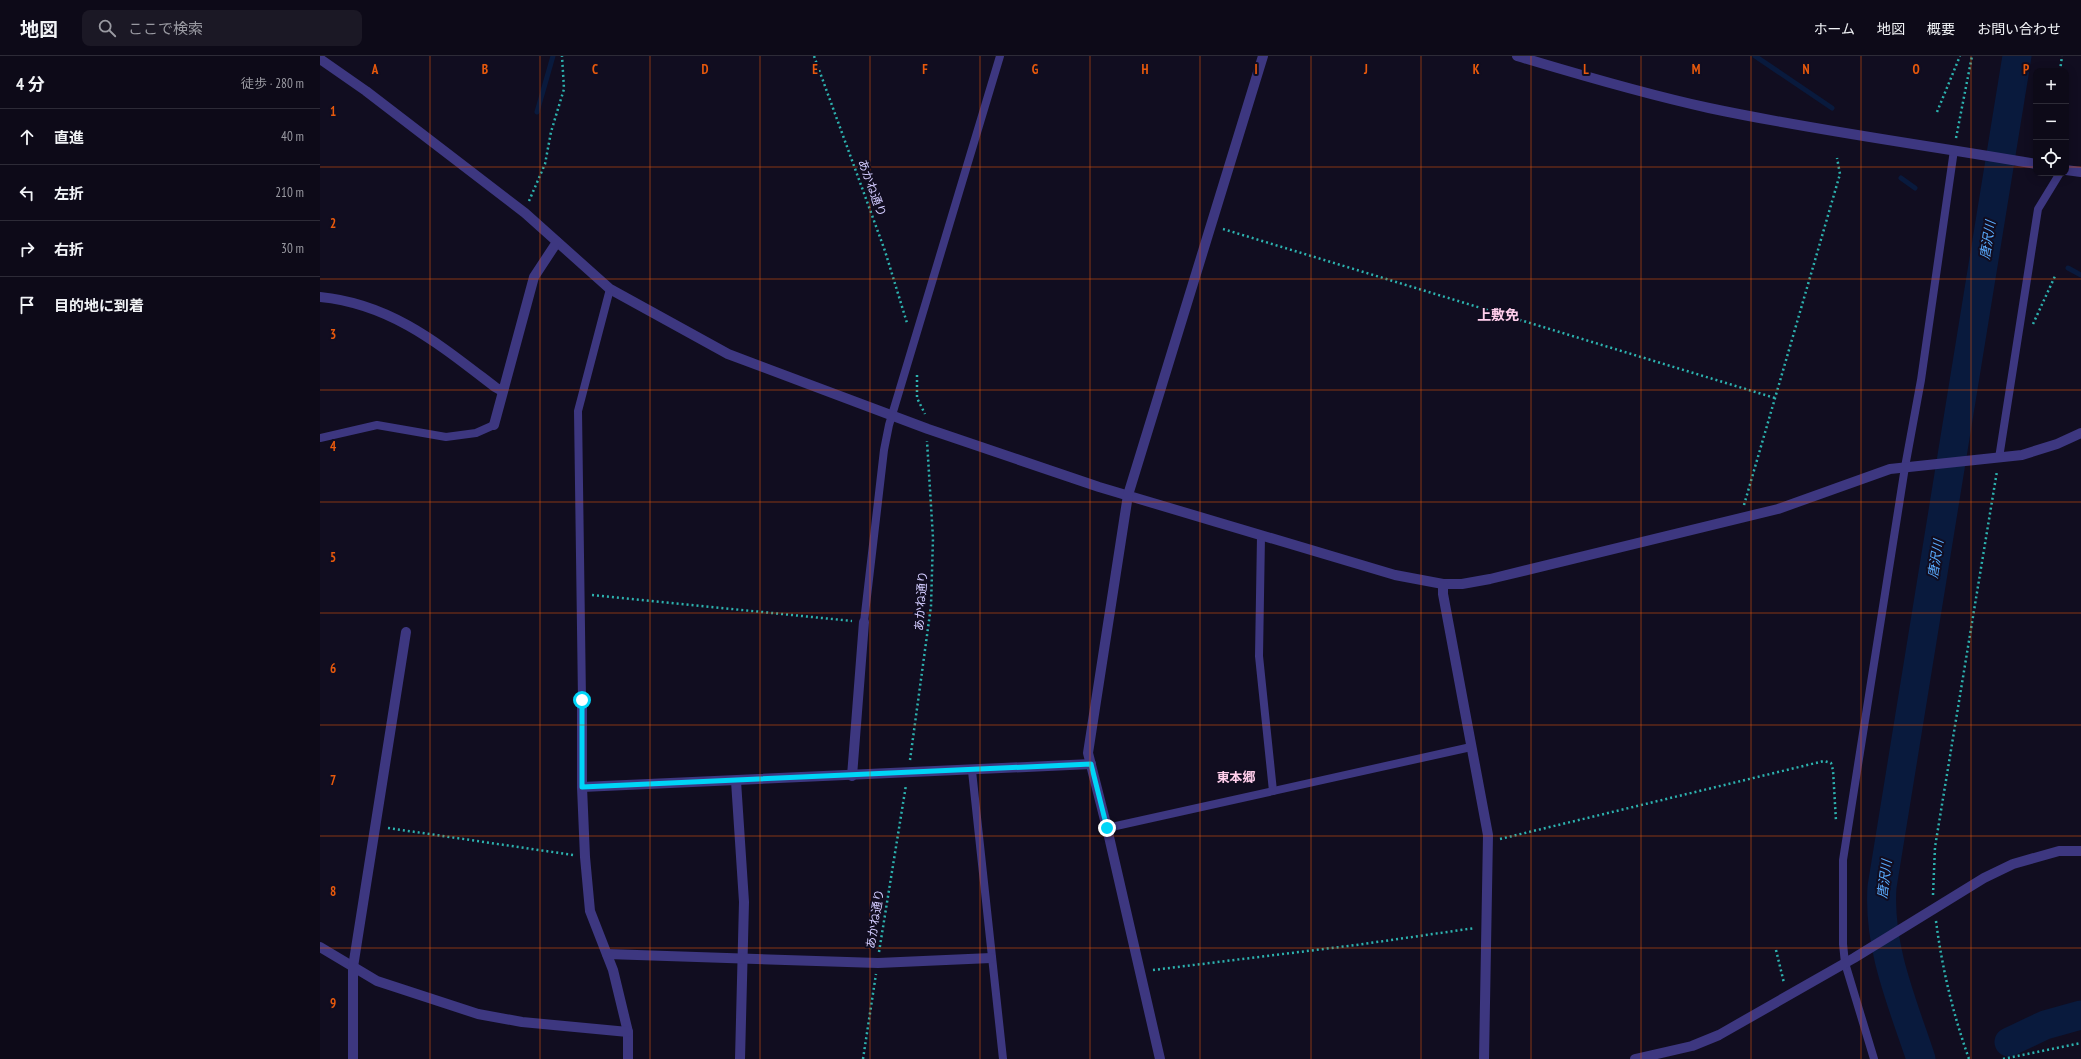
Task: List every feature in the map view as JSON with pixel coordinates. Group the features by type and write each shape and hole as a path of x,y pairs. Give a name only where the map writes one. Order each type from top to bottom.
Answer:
{"street":[{"path":"1160,1059 1107,828 1088,753 1128,495 1263,56"},
{"path":"1517,56 1617,85 1710,108 1848,134 2033,164"},
{"path":"320,59 372,96 525,213 610,289 728,354 892,416 1128,495 1262,536 1395,574 1443,584 1462,584 1490,579 1778,509 1890,469 1995,458 2038,451 2081,433"},
{"path":"2069,170 2081,172"},
{"path":"494,425 534,277 557,242"},
{"path":"320,298 337,299 389,315 434,340 502,391"},
{"path":"1443,584 1443,594 1472,747 1488,842 1484,1059"},
{"path":"852,776 864,622"},
{"path":"353,1059 353,967 406,632"},
{"path":"582,700 582,787 585,857 590,911 613,970 628,1032 628,1059"},
{"path":"582,787 972,771 1091,764"},
{"path":"736,781 744,902 744,958 740,1059"},
{"path":"1635,1059 1692,1046 1719,1035 1849,960 1984,878 2012,864 2059,851 2081,851"},
{"path":"320,947 377,981 478,1014 522,1022 628,1032"},
{"path":"607,954 878,963 991,958"}],"lane":[{"path":"864,622 884,450 892,416 912,344 1000,56"},
{"path":"1874,1059 1849,960 1843,944 1843,860 1910,467 1921,380 1957,151"},
{"path":"1995,458 2038,209 2058,176"},
{"path":"582,700 578,412 610,289"},
{"path":"320,438 376,425 446,437 476,432 494,425"},
{"path":"1262,536 1259,656 1273,791"},
{"path":"1107,828 1472,747"},
{"path":"972,771 1003,1059"}],"path":[{"path":"525,213 544,164 551,132 564,89 562,56"},
{"name":"あかね通り","path":"814,56 885,251 908,327"},
{"path":"1937,112 1960,56"},
{"path":"1957,151 1972,56"},
{"path":"2060,68 2062,56"},
{"path":"1739,518 1840,174 1837,158"},
{"path":"1211,225 1775,398"},
{"path":"2031,327 2056,274"},
{"path":"916,370 917,398 926,418"},
{"name":"あかね通り","path":"910,764 931,606 933,538 927,438"},
{"path":"1969,1059 1960,1035 1940,956 1931,910 1935,847 1995,458"},
{"path":"580,593 864,622"},
{"path":"1488,842 1824,761 1831,763 1833,770 1836,822"},
{"name":"あかね通り","path":"863,1059 906,783"},
{"path":"375,826 585,857"},
{"path":"1140,972 1356,946 1486,926"},
{"path":"1776,950 1788,996"},
{"path":"2003,1059 2081,1043"}],"waterway":[{"path":"537,112 553,56"},
{"path":"1755,56 1832,108"},
{"name":"唐沢川","path":"1921,1059 1899,995 1888,953 1884,931 1882,887 2017,56"},
{"path":"1901,178 1915,188"},
{"path":"2068,268 2081,275"},
{"path":"2009,1042 2045,1025 2081,1015"}],"district":[{"name":"上敷免","path":"1498,315"},
{"name":"東本郷","path":"1236,777"}],"route":[{"path":"582,700 582,787 908,774 1077,766 1091,764 1107,828"}]}
